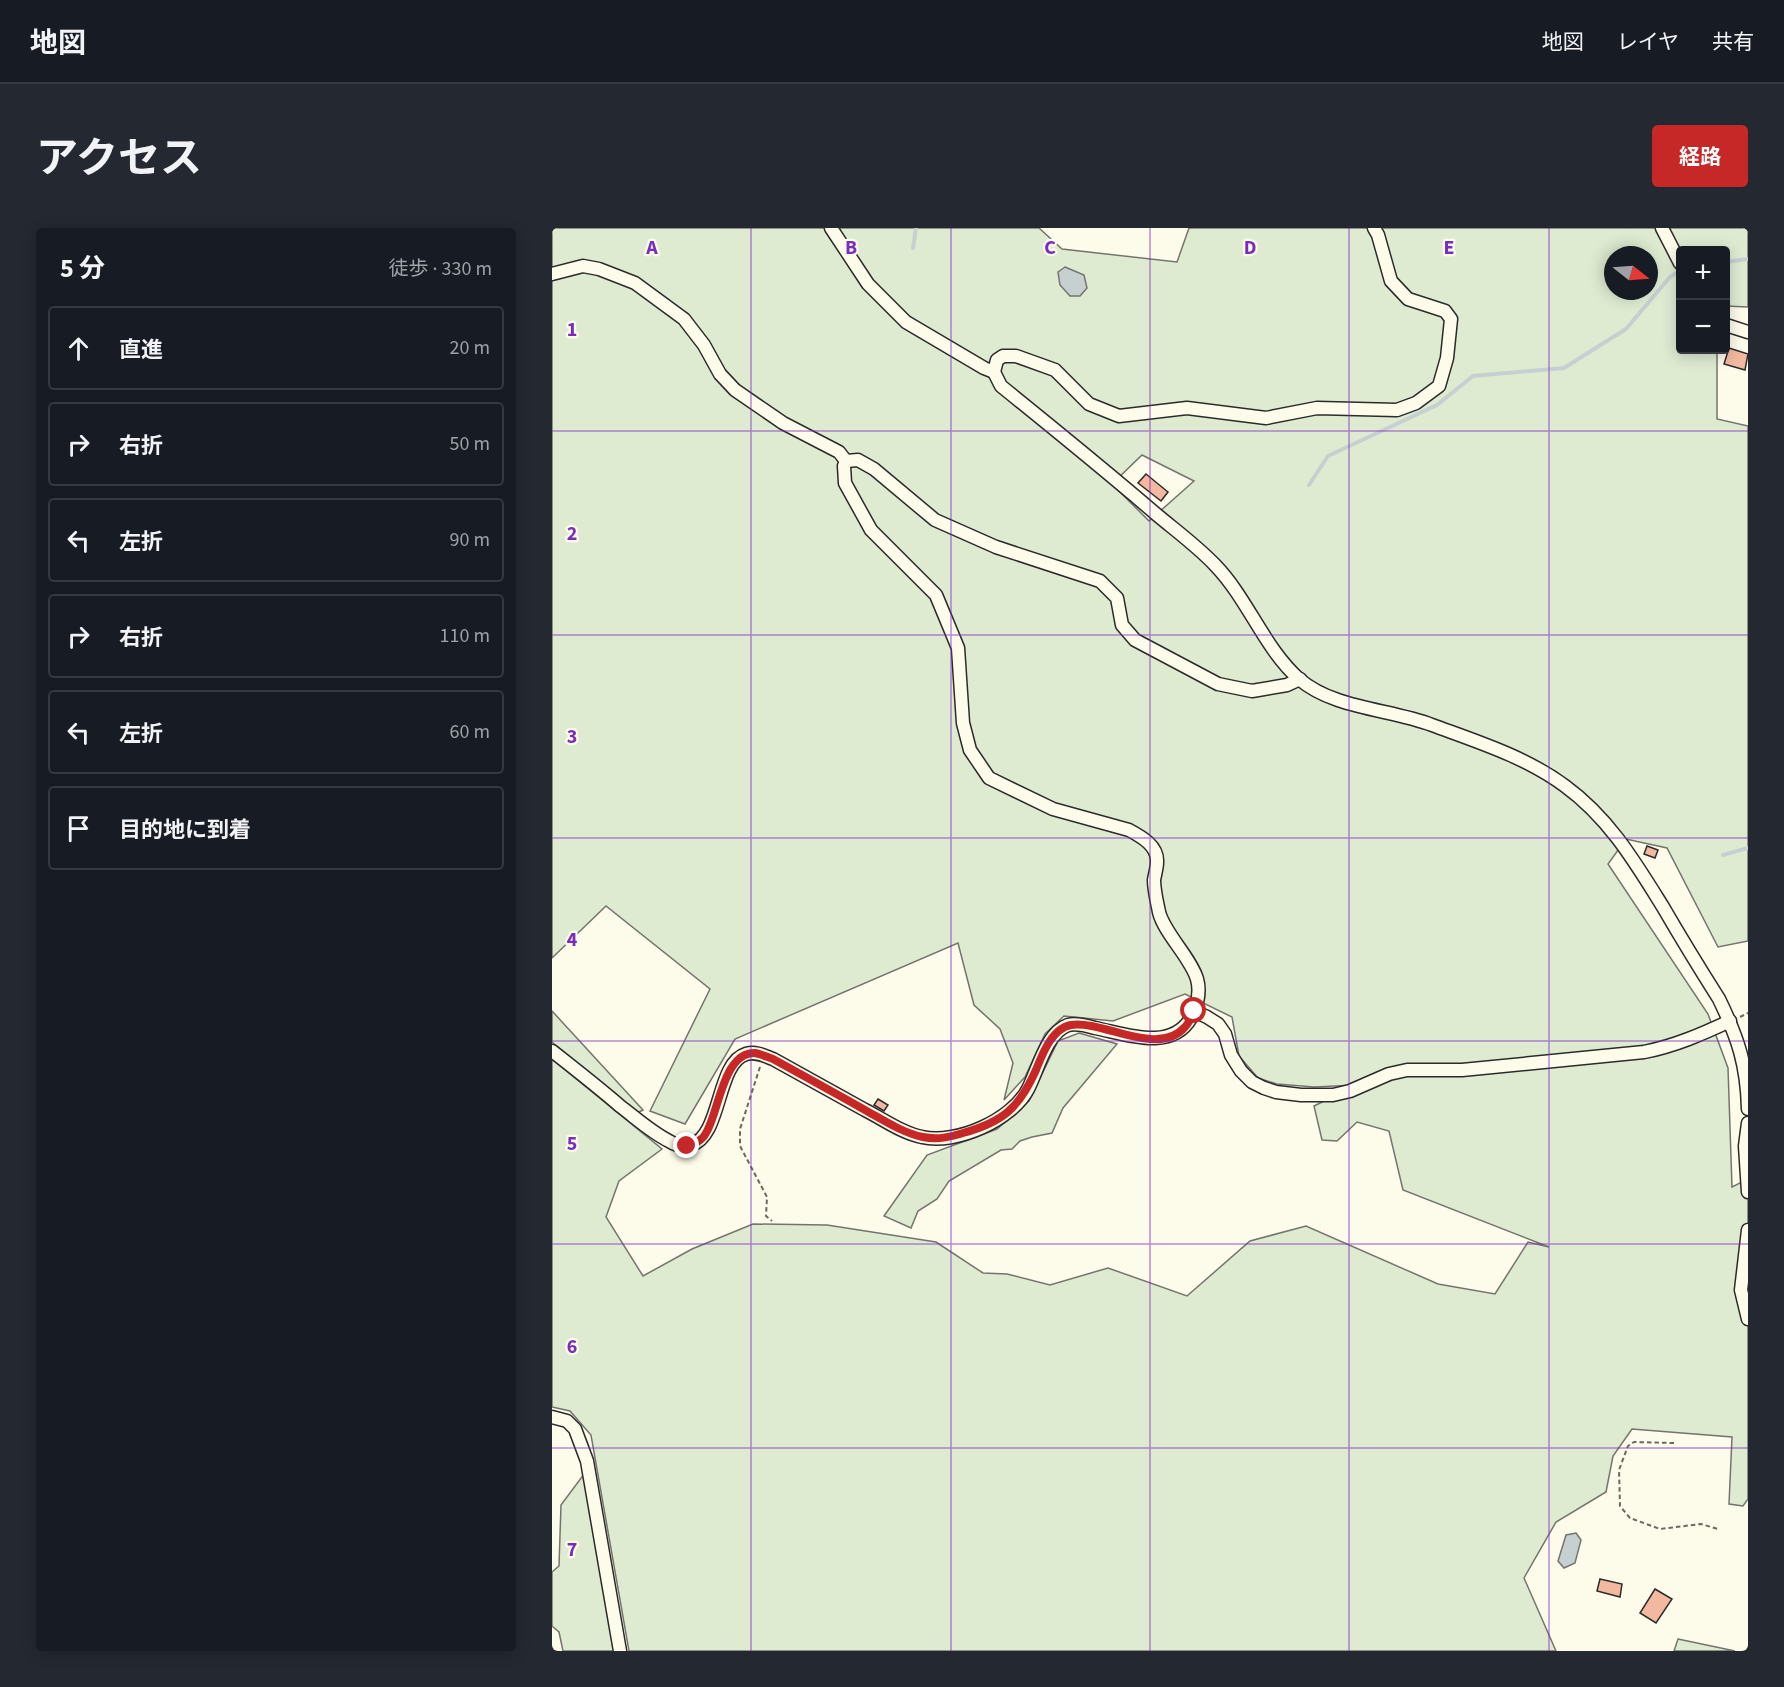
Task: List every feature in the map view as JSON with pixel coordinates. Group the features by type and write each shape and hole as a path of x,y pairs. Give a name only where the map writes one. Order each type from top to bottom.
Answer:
{"street":[{"path":"831,228 867,284 906,322 994,372"},
{"path":"1374,228 1391,281 1408,299 1444,310 1451,319 1447,358 1439,386 1416,403 1397,410 1317,408 1266,418 1187,408 1119,416 1089,404 1055,370 1016,356 1003,356 997,360 994,372 1001,386 1105,470 1215,564 1234,588 1281,659 1300,679 1318,692 1336,700 1421,721 1533,765 1566,786 1601,816 1631,854 1719,999 1743,1057 1748,1109"},
{"path":"1662,228 1676,254"},
{"path":"552,274 584,266 599,269 635,283 684,319 704,345 720,374 735,390 783,423 839,452 846,461"},
{"path":"1730,327 1748,332"},
{"path":"846,461 858,460 874,469 934,520 996,546 1100,581 1117,598 1122,625 1135,640 1218,684 1252,691 1287,685 1300,679"},
{"path":"552,1051 642,1123 670,1142 687,1146 697,1143 706,1134 730,1070 738,1059 746,1054 757,1053 773,1059 899,1129 922,1137 943,1139 987,1126 1012,1109 1027,1091 1044,1051 1056,1034 1069,1025 1087,1026 1146,1039 1169,1038 1185,1028 1194,1011 1199,996 1197,978 1160,914 1154,880 1158,860 1154,847 1130,830 1053,809 989,778 970,750 963,723 958,648 936,595 871,530 845,483 846,461"},
{"path":"1194,1011 1218,1024 1225,1034 1231,1055 1241,1071 1252,1082 1276,1092 1301,1095 1333,1095 1389,1074 1407,1070 1462,1070 1644,1052 1668,1047 1699,1036 1730,1021"},
{"path":"1748,1123 1745,1146 1748,1192"},
{"path":"1748,1230 1741,1290 1748,1319"},
{"path":"552,1417 567,1421 575,1429 587,1461 620,1651"}],"path":[{"path":"772,1221 766,1216 766,1197 740,1146 740,1129 760,1067 773,1059"},
{"path":"1674,1443 1634,1442 1628,1446 1619,1470 1620,1506 1630,1518 1660,1529 1701,1524 1718,1529"}],"green space":[{"path":"552,228 1039,228 1062,249 1177,262 1189,228 1748,228 1748,307 1730,306 1730,246 1676,246 1676,354 1717,354 1717,419 1748,426 1748,941 1718,947 1667,848 1626,839 1608,864 1708,1014 1728,1068 1732,1187 1748,1179 1748,1499 1743,1506 1729,1504 1732,1437 1632,1429 1613,1456 1606,1492 1556,1522 1524,1578 1556,1651 629,1651 591,1435 570,1411 552,1407 552,1059 662,1149 619,1181 606,1217 643,1276 692,1249 753,1224 827,1225 936,1242 983,1273 1007,1274 1050,1285 1108,1268 1187,1296 1250,1241 1306,1226 1438,1284 1495,1294 1528,1242 1549,1247 1403,1190 1389,1131 1357,1122 1337,1141 1322,1140 1314,1106 1357,1085 1314,1087 1277,1084 1258,1078 1239,1056 1232,1017 1185,994 1113,1021 1064,1016 1045,1034 1025,1077 1004,1100 1013,1063 1000,1029 974,1005 958,943 735,1039 685,1124 650,1111 710,989 606,906 552,958","holes":["1142,455 1194,481 1149,521 1112,484"]},
{"path":"552,1011 643,1110 637,1113 552,1042"},
{"path":"1079,1033 1117,1044 1063,1108 1052,1133 1020,1141 1012,1149 1001,1150 949,1181 937,1199 918,1211 911,1228 884,1216 927,1155 997,1129 1029,1101 1058,1041"},
{"path":"584,1474 614,1651 563,1651 559,1632 552,1626 552,1572 559,1566 561,1505"},
{"path":"1678,1639 1735,1651 1674,1651"}],"shaded area":[{"path":"1065,267 1084,275 1087,288 1080,296 1070,296 1060,285 1058,272"},
{"path":"1576,1533 1581,1540 1575,1563 1564,1568 1558,1561 1566,1535"}],"building":[{"path":"1730,348 1748,354 1745,370 1724,364 1727,354 1730,354"},
{"path":"1146,474 1168,492 1161,501 1138,483"},
{"path":"1647,846 1658,850 1655,858 1644,854"},
{"path":"878,1099 888,1105 884,1111 874,1105"},
{"path":"1600,1579 1622,1584 1620,1597 1597,1591"},
{"path":"1655,1589 1672,1599 1656,1623 1640,1613"}],"waterway":[{"path":"913,248 916,228"},
{"path":"1730,261 1748,259"},
{"path":"1309,485 1328,456 1437,405 1473,376 1564,368 1626,329 1670,277 1676,273"},
{"path":"1723,855 1748,848"}],"route":[{"path":"687,1146 697,1143 706,1134 730,1070 738,1059 746,1054 757,1053 773,1059 899,1129 922,1137 943,1139 987,1126 1012,1109 1027,1091 1044,1051 1056,1034 1069,1025 1087,1026 1146,1039 1169,1038 1185,1028 1194,1011"}]}
